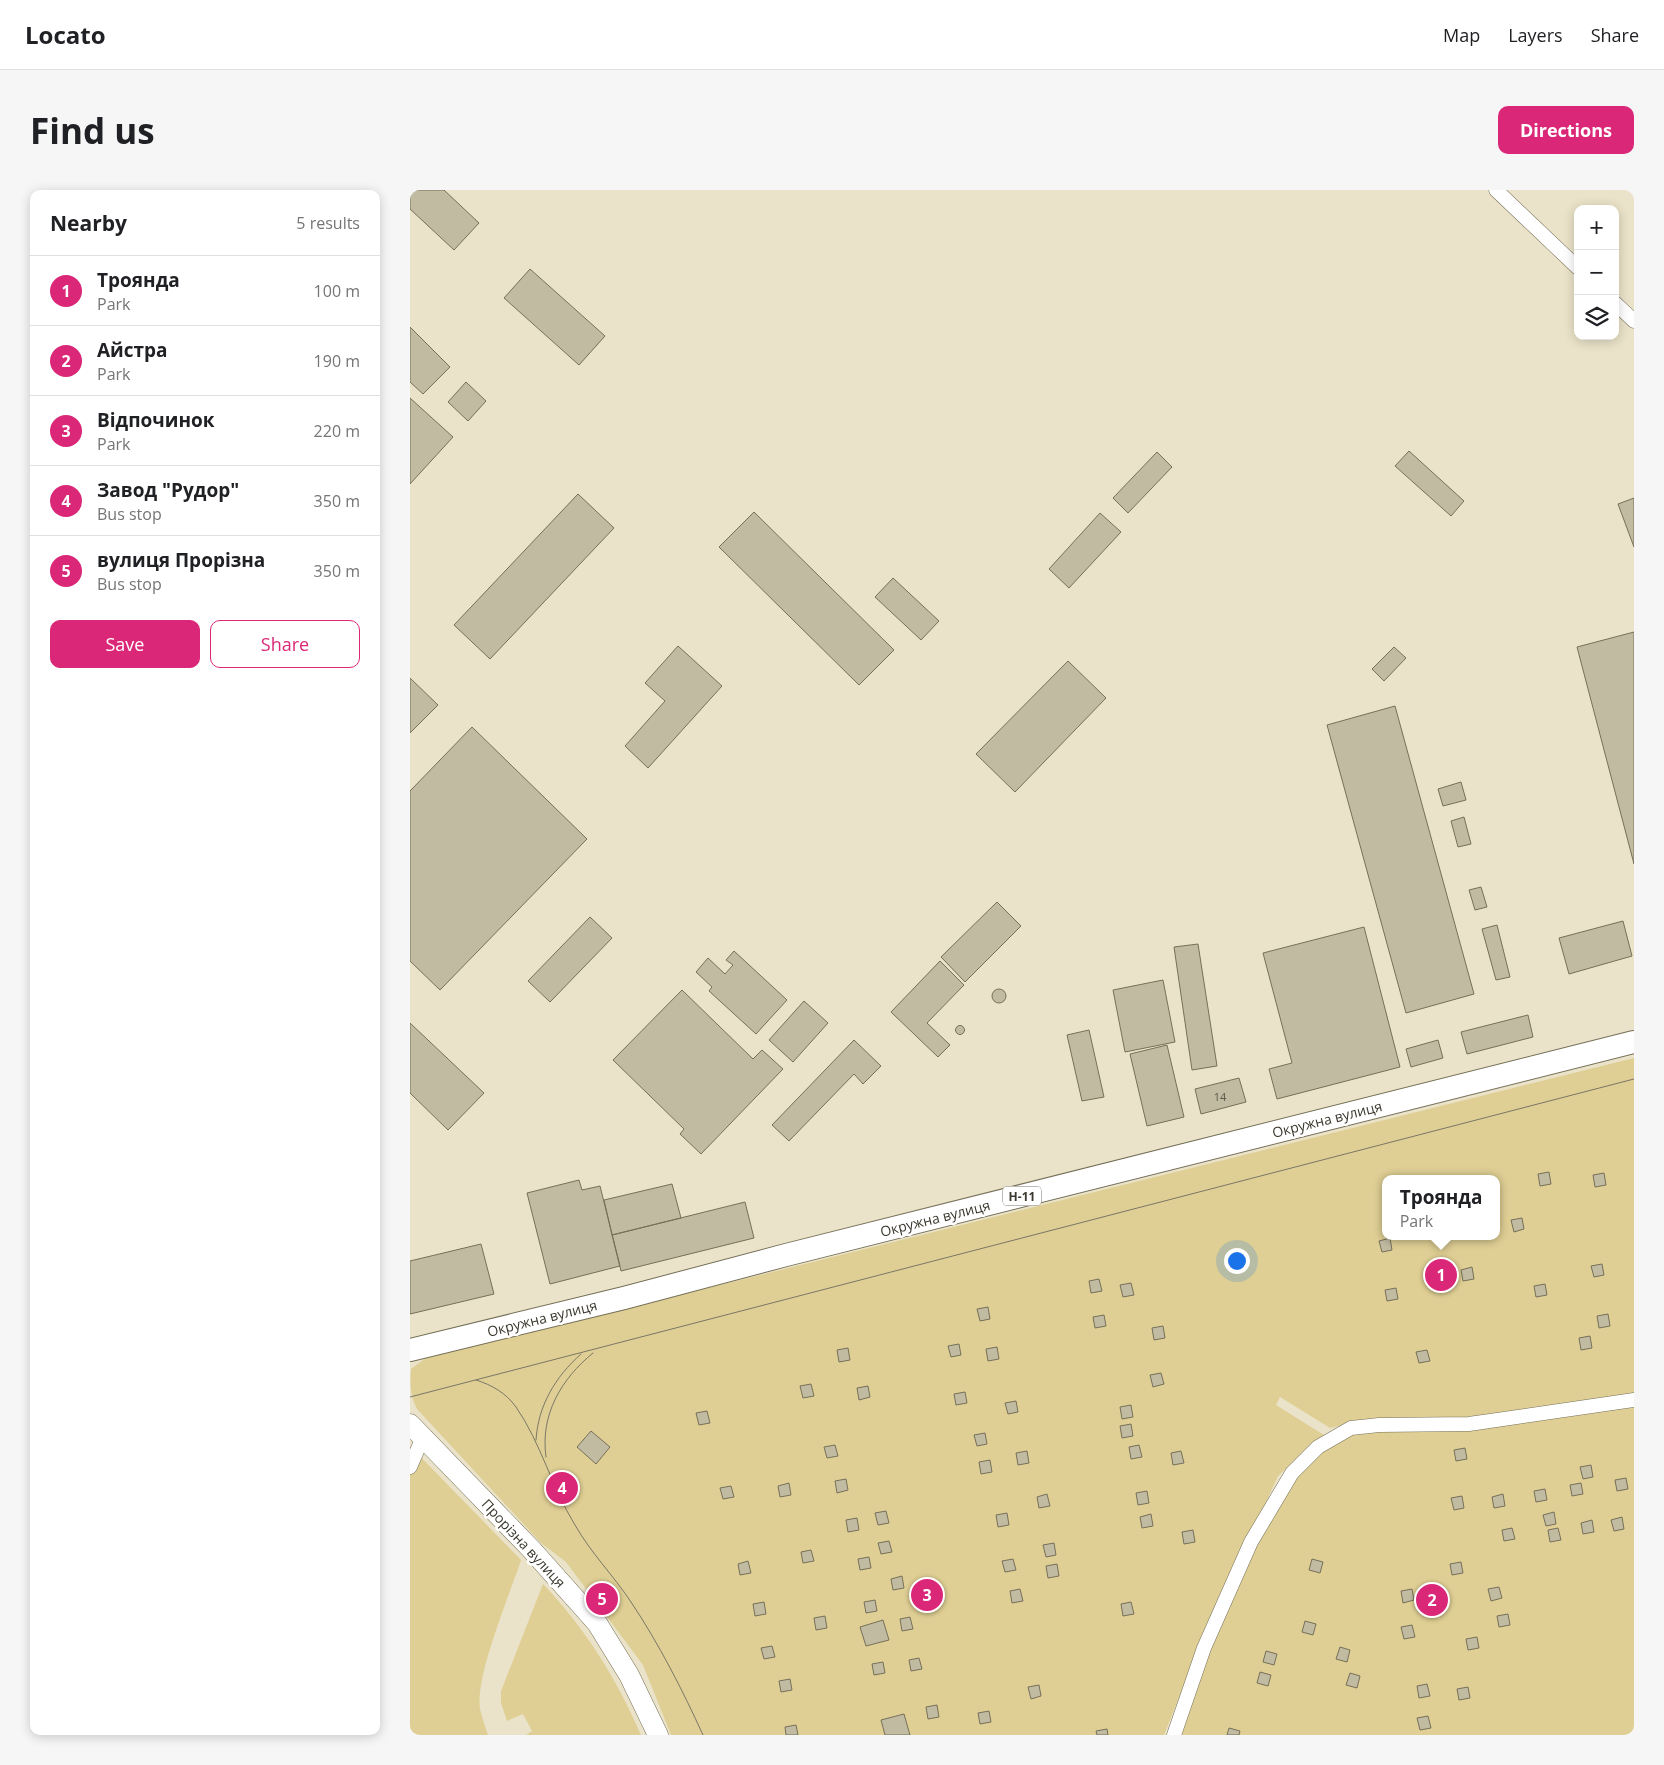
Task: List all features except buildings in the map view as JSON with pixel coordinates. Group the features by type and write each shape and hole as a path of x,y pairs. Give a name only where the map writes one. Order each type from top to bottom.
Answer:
{"main road":[{"name":"Окружна вулиця","path":"410,1350 624,1298 796,1252 1634,1042"},
{"name":"Прорізна вулиця","path":"416,1430 531,1549 597,1624 629,1675 658,1735"}],"street":[{"path":"1496,190 1574,264"},
{"path":"1619,307 1634,321"},
{"path":"1174,1735 1204,1648 1251,1542 1292,1473 1318,1446 1351,1428 1379,1425 1469,1424 1634,1400"},
{"name":"Прорізна вулиця","path":"410,1467 416,1430"}],"shaded area":[{"path":"1634,1058 1634,1394 1470,1420 1349,1424 1330,1428 1280,1397 1276,1405 1324,1435 1278,1476 1200,1645 1164,1735 671,1735 643,1665 566,1562 541,1543 417,1409 411,1389 411,1369 426,1358"},
{"path":"1634,1405 1634,1735 1180,1735 1208,1651 1251,1550 1293,1477 1338,1436"},
{"path":"410,1446 521,1560 494,1635 483,1677 480,1709 488,1735 410,1735"},
{"path":"543,1584 573,1618 599,1655 632,1714 641,1735 526,1735 532,1731 523,1714 507,1721 501,1703 501,1691"}],"tram line":[{"path":"410,1397 1634,1079"},
{"path":"546,1457 546,1427 555,1399 571,1374 593,1353"},
{"path":"536,1440 537,1427 544,1404 563,1372 581,1354"},
{"path":"476,1380 488,1384 508,1398 525,1421 567,1511 581,1535 624,1592 661,1650 703,1735"}],"place":[{"name":"Троянда","path":"1441,1275"},
{"name":"Завод \"Рудор\"","path":"562,1488"},
{"name":"Відпочинок","path":"927,1595"},
{"name":"вулиця Прорізна","path":"602,1599"},
{"name":"Айстра","path":"1432,1600"}]}
